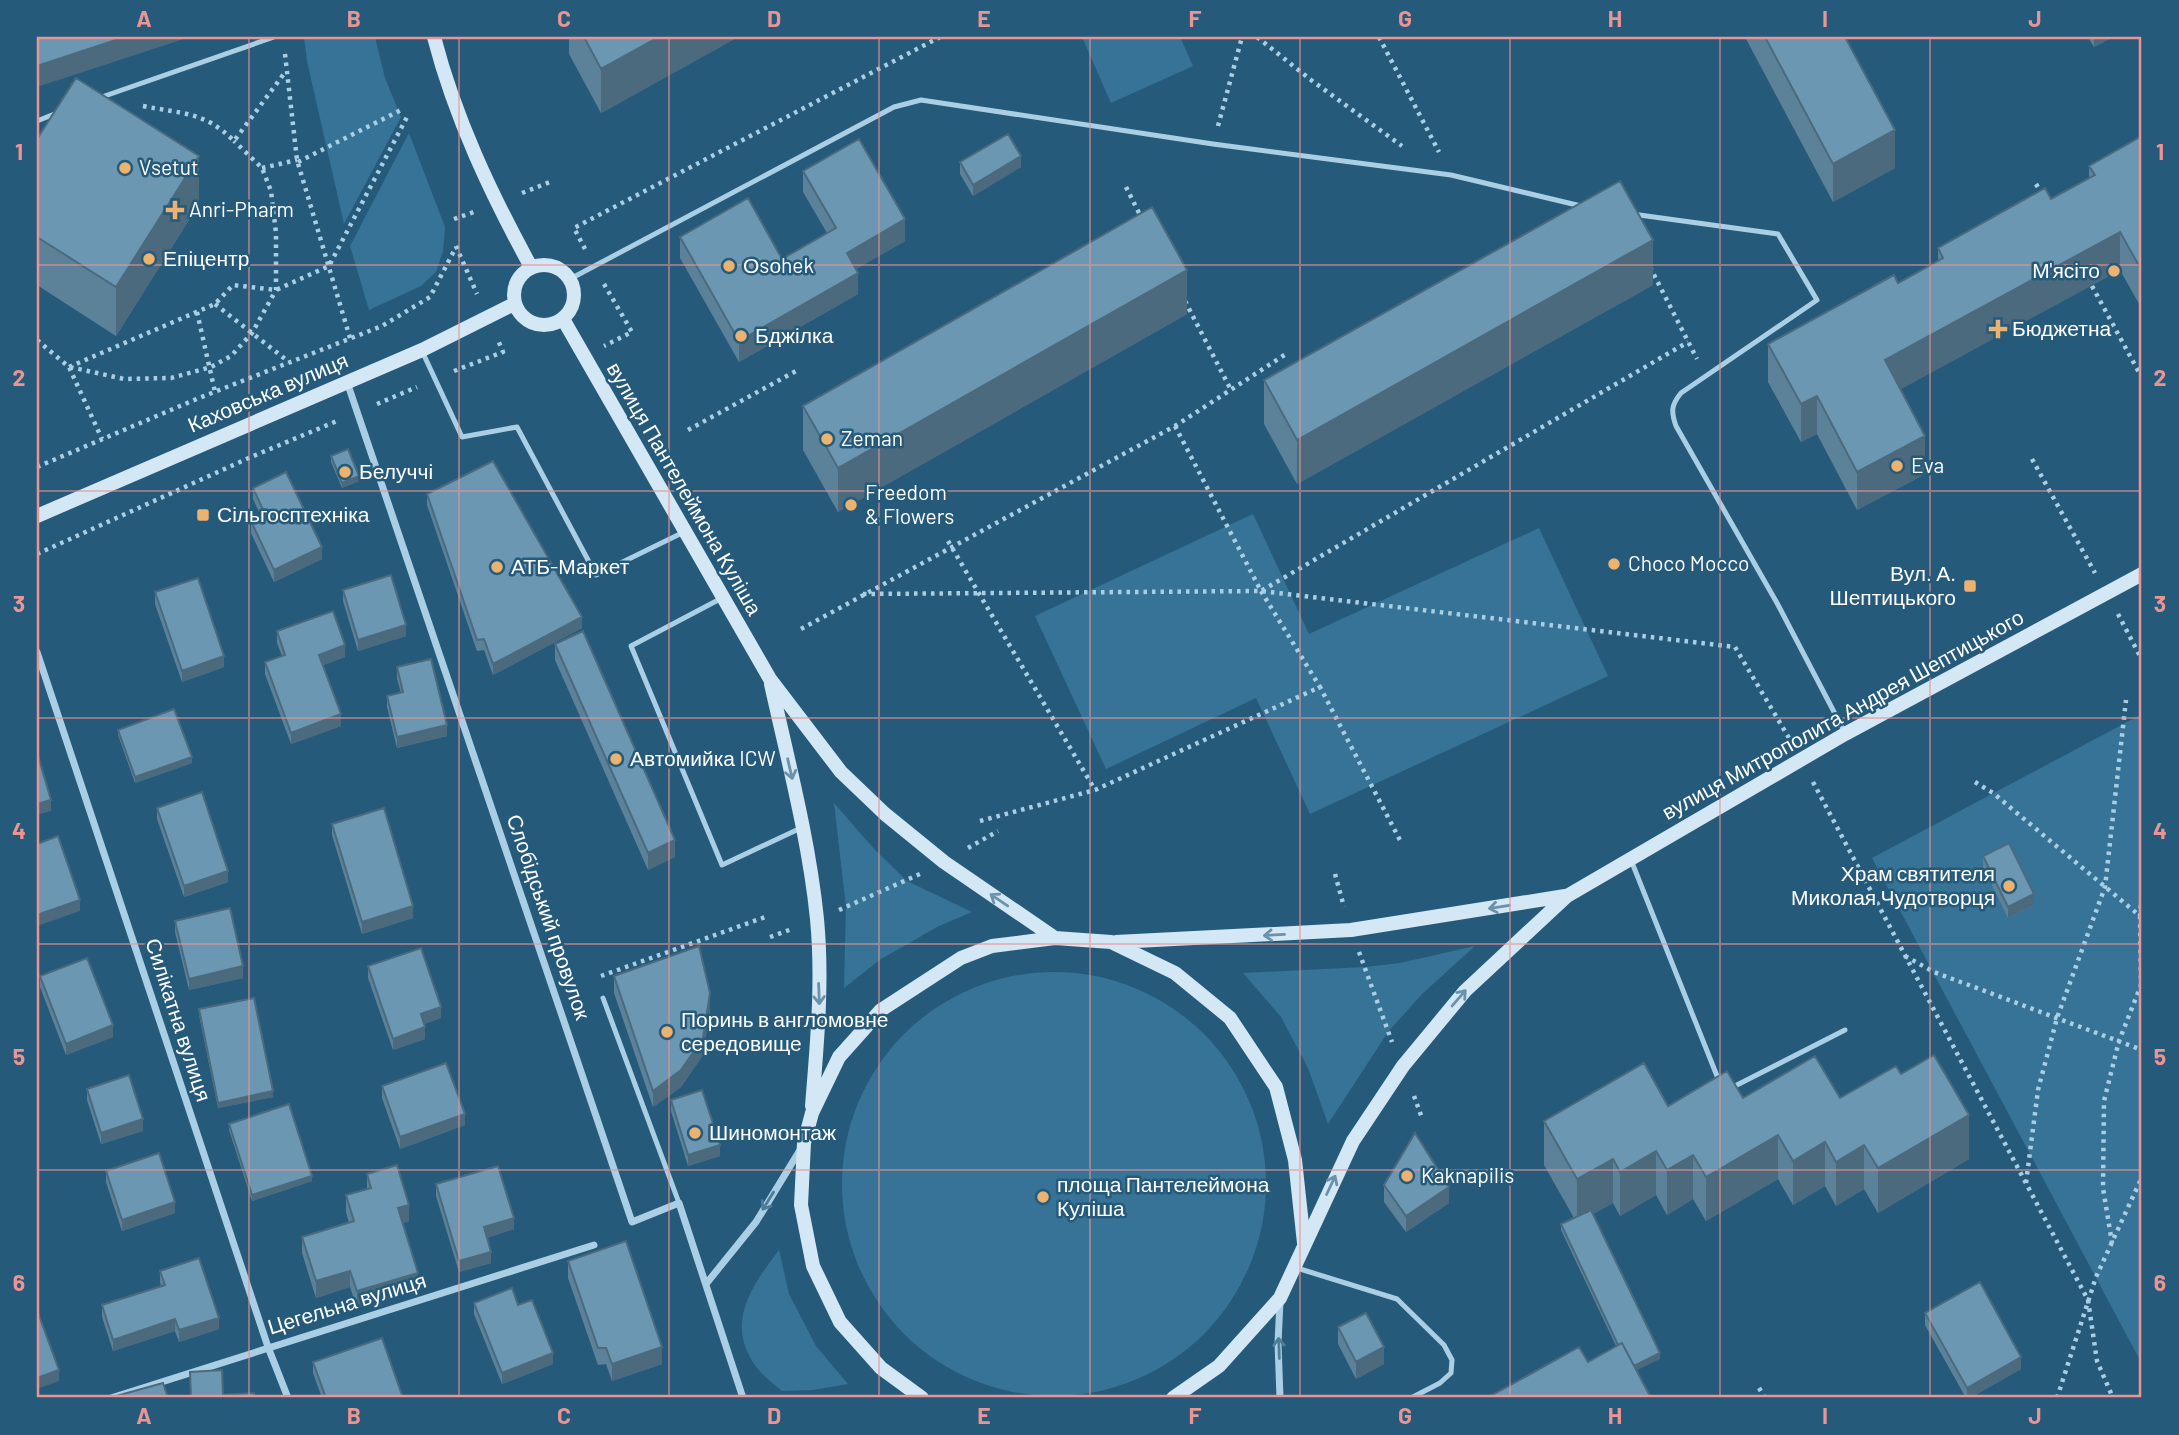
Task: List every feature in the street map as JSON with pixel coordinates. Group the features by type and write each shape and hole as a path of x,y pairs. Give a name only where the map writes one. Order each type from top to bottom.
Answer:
{"main road":[{"path":"434,37 446,84 496,204 531,267"},
{"path":"545,264 560,269 570,279 574,293 572,308 563,319 549,325 535,324 522,317 514,304 514,289 520,276 531,267 545,264"},
{"name":"Каховська вулиця","path":"37,516 422,350 514,304"},
{"name":"вулиця Пантелеймона Куліша","path":"563,319 770,679 841,772 885,814 944,862 1055,938"},
{"name":"вулиця Митрополита Андрея Шептицького","path":"1304,1248 1353,1141 1403,1066 1465,991 1567,896 1845,734 2142,574"},
{"name":"вулиця Пантелеймона Куліша","path":"770,679 803,827 817,920 820,1008 812,1113"},
{"name":"вулиця Митрополита Андрея Шептицького","path":"1111,942 1351,930 1567,896"},
{"path":"916,1398 881,1368 840,1322 813,1266 801,1205 804,1143 812,1113 839,1057 881,1010 961,958 992,946 1055,938 1111,942 1175,973 1230,1018 1276,1087 1295,1160 1304,1248 1280,1298 1219,1366 1173,1398"}],"street":[{"name":"Слобідський провулок","path":"347,382 632,1222 679,1203"},
{"name":"Силікатна вулиця","path":"37,652 268,1347 288,1398"},
{"path":"706,1283 756,1222 804,1143"},
{"path":"679,1203 743,1398"},
{"name":"Цегельна вулиця","path":"111,1398 594,1245"},
{"path":"1280,1298 1280,1398"}],"lane":[{"path":"90,102 274,37"},
{"path":"570,279 894,107 913,101 934,101 1213,144 1451,174 1582,206"},
{"path":"37,121 67,109"},
{"path":"1623,213 1778,234 1817,300 1681,393 1672,404 1672,415 1777,603 1845,734"},
{"path":"422,350 462,437 517,427 596,575 684,532"},
{"path":"722,598 631,646 722,865 803,827"},
{"path":"1630,860 1724,1092 1845,1030"},
{"path":"603,998 679,1203"},
{"path":"1295,1267 1397,1299 1444,1345 1452,1360 1451,1373 1440,1383 1411,1398"}],"path":[{"path":"583,356 632,332 574,228 940,37"},
{"path":"1213,144 1242,37"},
{"path":"1257,37 1408,150"},
{"path":"1379,37 1451,174"},
{"path":"285,48 297,161 350,338"},
{"path":"234,141 287,70"},
{"path":"69,367 124,379 171,378 211,367 232,356 252,333 276,289 276,233 271,191 262,168 219,126 186,112 101,98"},
{"path":"262,168 297,161 403,109"},
{"path":"69,367 215,304 233,285 276,289 329,265 407,117"},
{"path":"2036,184 2043,196"},
{"path":"1126,187 1144,223"},
{"path":"37,467 382,326 430,297 456,246"},
{"path":"1647,260 1706,377"},
{"path":"2092,286 2142,378"},
{"path":"1181,295 1231,390"},
{"path":"215,304 290,362"},
{"path":"197,312 215,392"},
{"path":"37,340 69,367 102,439"},
{"path":"1261,591 1688,342"},
{"path":"37,554 238,462 503,352"},
{"path":"801,629 949,544 1175,426 1286,354"},
{"path":"688,430 796,371"},
{"path":"1175,426 1261,591 1320,687 1402,844"},
{"path":"2032,459 2142,660"},
{"path":"949,544 1095,790"},
{"path":"863,594 1261,591 1735,647 1802,760 2088,1300 2097,1361 2113,1398"},
{"path":"980,821 1095,790 1320,687"},
{"path":"2026,1184 2038,1090 2056,1018 2105,887 2126,700"},
{"path":"1975,782 1993,793 2141,918"},
{"path":"770,937 817,920 944,862 998,831"},
{"path":"1335,874 1351,930 1422,1118"},
{"path":"2112,1243 2103,1188 2104,1101 2119,1041 2141,985 2142,887"},
{"path":"555,993 768,916"},
{"path":"1904,956 1934,972 2142,1049"},
{"path":"2056,1398 2096,1277 2142,1177"},
{"path":"1759,1388 1765,1398"}],"shaded area":[{"path":"304,37 375,37 385,78 401,117 344,224 307,61"},
{"path":"1082,37 1180,37 1193,66 1111,103"},
{"path":"409,133 445,227 443,251 436,272 421,286 369,310 350,246"},
{"path":"1253,514 1309,634 1539,528 1608,676 1310,814 1256,698 1106,769 1035,616"},
{"path":"2142,714 2142,1364 1872,858"},
{"path":"834,803 875,850 907,881 972,912 939,926 881,959 844,988 846,907"},
{"path":"1475,946 1422,994 1388,1032 1328,1124 1308,1068 1281,1017 1243,973 1400,963"},
{"path":"1054,972 1095,976 1135,988 1172,1008 1204,1034 1230,1066 1250,1103 1262,1143 1266,1184 1262,1225 1250,1265 1230,1302 1204,1334 1172,1360 1135,1380 1095,1392 1054,1396 1013,1392 973,1380 936,1360 904,1334 878,1302 858,1265 846,1225 842,1184 846,1143 858,1103 878,1066 904,1034 936,1008 973,988 1013,976"},
{"path":"779,1250 789,1294 816,1346 848,1384 813,1390 782,1391 757,1368 747,1352 742,1321 745,1306 759,1278"}],"building":[{"path":"37,37 125,37 37,66"},
{"path":"584,37 659,37 601,69"},
{"path":"1765,37 1845,37 1895,130 1833,164"},
{"path":"76,78 199,156 116,287 37,237 37,139"},
{"path":"1008,134 1021,156 973,185 960,162"},
{"path":"2142,136 2142,271 2120,232 1885,360 1925,436 1857,472 1817,396 1801,404 1768,344 1894,275 1898,283 1943,258 1938,248 2045,188 2051,199 2095,175 2089,166"},
{"name":"Оsоhek","path":"859,139 905,219 847,253 858,273 739,341 680,237 748,198 782,259 836,228 803,171"},
{"path":"1620,181 1653,240 1297,440 1264,380"},
{"path":"1152,207 1187,270 838,468 803,406"},
{"name":"Белуччі","path":"348,449 359,476 342,483 331,456"},
{"name":"АТБ-Маркет","path":"493,461 582,617 493,664 484,639 477,640 427,494"},
{"path":"286,472 322,547 274,570 251,521 265,514 253,488"},
{"path":"391,575 406,625 358,640 343,590"},
{"path":"198,578 224,656 182,671 155,592"},
{"path":"333,611 345,645 319,655 341,714 291,733 265,662 285,655 277,631"},
{"name":"Автомийка ICW","path":"583,631 675,840 648,853 555,644"},
{"path":"431,659 447,725 397,737 387,696 403,692 397,667"},
{"path":"174,709 192,757 135,777 118,730"},
{"path":"37,752 51,800 37,804"},
{"path":"202,792 228,871 184,886 157,808"},
{"path":"384,808 413,906 362,922 332,824"},
{"path":"58,836 80,900 37,915 37,844"},
{"name":"Храм святителя Миколая Чудотворця","path":"2009,843 2034,894 2008,907 1983,856"},
{"path":"230,908 243,966 189,979 175,921"},
{"name":"Поринь в англомовне середовище","path":"699,946 710,993 703,1038 681,1070 653,1091 614,976"},
{"path":"421,948 441,1007 421,1014 425,1027 393,1039 368,966"},
{"path":"87,958 113,1025 66,1044 40,976"},
{"path":"254,998 273,1091 218,1103 199,1009"},
{"path":"1934,1055 1969,1115 1878,1168 1864,1145 1836,1162 1825,1142 1793,1161 1778,1135 1706,1177 1693,1155 1667,1170 1656,1151 1620,1172 1613,1159 1577,1179 1544,1121 1644,1063 1668,1106 1727,1071 1743,1098 1815,1056 1840,1098 1896,1066 1901,1074"},
{"path":"446,1063 465,1114 400,1137 382,1086"},
{"path":"129,1075 143,1119 101,1133 87,1089"},
{"name":"Шиномонтаж","path":"702,1090 720,1145 688,1155 671,1100"},
{"path":"289,1104 312,1176 252,1195 229,1124"},
{"path":"1415,1133 1449,1187 1406,1216 1384,1185"},
{"path":"159,1153 175,1202 122,1220 106,1171"},
{"path":"397,1165 409,1205 398,1208 418,1273 357,1291 350,1271 316,1281 302,1237 354,1221 346,1195 371,1188 367,1174"},
{"path":"498,1166 514,1218 484,1227 491,1252 459,1261 436,1184"},
{"path":"1591,1210 1660,1353 1634,1366 1622,1343 1618,1345 1561,1224"},
{"path":"626,1241 662,1347 612,1364 606,1348 598,1348 568,1261"},
{"path":"199,1258 219,1318 179,1330 175,1319 113,1340 102,1305 165,1285 160,1271"},
{"path":"1980,1282 2021,1357 1967,1388 1925,1313"},
{"path":"512,1288 518,1305 532,1300 553,1353 502,1373 474,1303"},
{"path":"37,1313 59,1370 37,1378"},
{"path":"1366,1313 1384,1347 1356,1362 1338,1327"},
{"path":"382,1338 403,1398 326,1398 313,1362"},
{"path":"1622,1343 1651,1398 1487,1398 1579,1347 1588,1362"},
{"path":"222,1370 223,1395 254,1393 254,1398 191,1398 190,1372"},
{"path":"163,1383 168,1398 109,1398"}],"place":[{"name":"Vsetut","path":"125,168"},
{"name":"Anri-Pharm","path":"175,210"},
{"name":"Епіцентр","path":"149,259"},
{"name":"Оsоhek","path":"729,266"},
{"name":"М'ясіто","path":"2114,271"},
{"name":"Бюджетна","path":"1998,329"},
{"name":"Бджілка","path":"741,336"},
{"name":"Zeman","path":"827,439"},
{"name":"Eva","path":"1897,466"},
{"name":"Белуччі","path":"345,472"},
{"name":"Freedom & Flowers","path":"851,505"},
{"name":"Сільгосптехніка","path":"203,515"},
{"name":"Choco Mocco","path":"1614,564"},
{"name":"АТБ-Маркет","path":"497,567"},
{"name":"Вул. А. Шептицького","path":"1970,586"},
{"name":"Автомийка ICW","path":"616,759"},
{"name":"Храм святителя Миколая Чудотворця","path":"2009,886"},
{"name":"Поринь в англомовне середовище","path":"667,1032"},
{"name":"Шиномонтаж","path":"695,1133"},
{"name":"Kaknapilis","path":"1407,1176"},
{"name":"площа Пантелеймона Куліша","path":"1043,1197"}]}
